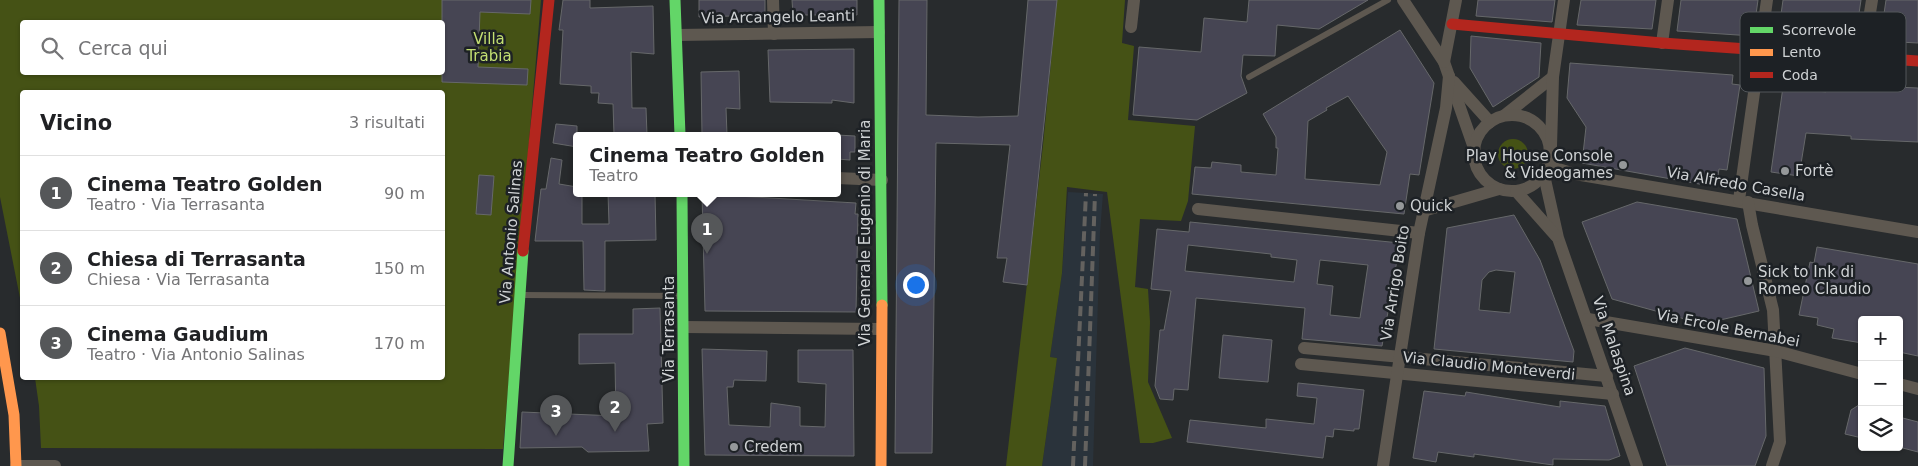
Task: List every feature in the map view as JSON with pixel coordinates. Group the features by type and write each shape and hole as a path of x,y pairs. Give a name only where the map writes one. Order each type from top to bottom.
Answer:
{"street":[{"name":"Via Antonio Salinas","path":"508,466 523,249 549,0"},
{"path":"676,0 680,132"},
{"path":"773,0 774,34"},
{"name":"Via Generale Eugenio di Maria","path":"879,0 882,180 881,466"},
{"path":"1131,28 1134,0"},
{"path":"1403,0 1444,62 1474,145"},
{"path":"1444,62 1456,0"},
{"path":"1424,211 1499,189 1516,191 1531,187 1548,165 1553,77 1564,0"},
{"path":"1662,43 1668,0"},
{"path":"1452,24 1740,49"},
{"name":"Via Arcangelo Leanti","path":"677,35 879,32"},
{"path":"1449,76 1490,122"},
{"name":"Via Arrigo Boito","path":"1384,466 1396,373 1419,233 1446,108 1449,76"},
{"path":"1499,189 1487,181 1478,170 1473,158 1474,145 1480,130 1504,115 1553,77"},
{"path":"1756,92 1744,201 1752,225 1773,310 1780,442 1772,466"},
{"path":"1504,115 1519,117 1535,124 1546,137 1558,238"},
{"name":"Via Alfredo Casella","path":"1548,165 1575,174 1744,201 1918,232"},
{"path":"841,178 882,180"},
{"path":"1516,191 1558,238"},
{"name":"Via Terrasanta","path":"682,197 684,466"},
{"path":"1198,209 1419,233"},
{"name":"Via Malaspina","path":"1558,238 1614,394 1637,466"},
{"name":"Via Ercole Bernabei","path":"1588,319 1776,351 1858,373"},
{"path":"684,327 880,330"},
{"path":"0,333 14,416 16,466 55,466"},
{"name":"Via Claudio Monteverdi","path":"1304,348 1607,376"},
{"name":"Via Claudio Monteverdi","path":"1301,364 1614,394"},
{"path":"1903,385 1918,389"}],"lane":[{"path":"1249,78 1388,0"},
{"path":"521,295 684,296"}],"shaded area":[{"path":"1068,192 1103,194 1100,233 1093,466 1042,466 1057,358 1050,357 1062,273"}],"green space":[{"name":"Villa Trabia","path":"0,0 541,0 503,449 41,448 39,406 35,380 445,380 445,90 20,90 20,298 0,197"},
{"path":"1057,0 1125,0 1122,43 1134,46 1128,120 1195,126 1188,201 1181,221 1140,219 1135,287 1148,289 1150,322 1148,382 1172,438 1153,443 1140,443 1107,192 1067,187 1062,273 1050,357 1057,358 1042,466 1006,466 1043,145"},
{"path":"1513,139 1524,143 1528,154 1524,165 1513,169 1502,165 1498,154 1502,143"}],"building":[{"path":"442,0 531,0 530,14 480,12 478,67 528,69 527,85 442,82 442,75 445,75 445,20 442,20"},
{"path":"563,0 590,0 590,8 653,6 654,54 631,52 632,108 646,108 647,132 614,132 613,104 598,103 599,93 591,93 591,86 560,84 563,30 559,30"},
{"path":"699,0 765,0 765,15 699,17"},
{"path":"792,0 857,0 857,15 793,15"},
{"path":"899,0 927,0 926,115 978,117 1018,116 1028,0 1057,0 1027,285 1003,282 1007,258 997,258 1010,145 936,143 932,453 895,453"},
{"path":"1249,0 1368,0 1319,29 1277,25 1275,56 1243,55 1241,76 1247,93 1197,120 1133,115 1139,47 1201,52 1204,18 1247,22"},
{"path":"1478,0 1555,0 1552,22 1476,16"},
{"path":"1581,0 1656,0 1652,29 1577,25"},
{"path":"1681,0 1758,0 1756,12 1740,12 1740,35 1677,31"},
{"path":"1783,0 1861,0 1859,12 1781,12"},
{"path":"1886,0 1918,0 1918,43 1906,42 1906,12 1884,12"},
{"path":"1400,30 1434,83 1419,175 1410,174 1404,214 1192,194 1195,167 1211,168 1212,162 1241,165 1241,172 1276,175 1278,148 1276,148 1276,137 1263,114","holes":["1348,96 1387,152 1380,185 1305,179 1308,121"]},
{"path":"1471,36 1541,43 1539,77 1493,107 1470,68"},
{"path":"854,49 854,103 832,100 832,103 770,102 768,50"},
{"path":"1570,63 1733,75 1732,84 1740,85 1727,170 1719,169 1716,187 1582,163 1586,127 1567,98"},
{"path":"739,71 740,109 726,108 727,132 702,132 701,72"},
{"path":"1906,87 1918,88 1918,142 1851,139 1851,136 1806,133 1799,176 1771,172 1782,92 1906,92"},
{"path":"556,124 577,126 577,132 573,132 573,146 553,143"},
{"path":"841,135 855,136 855,152 850,152 850,160 841,159"},
{"path":"551,158 562,160 559,184 573,186 573,197 582,197 582,224 609,224 608,197 655,197 656,240 605,241 605,291 584,290 583,241 535,241 541,189 546,189"},
{"path":"479,175 494,176 491,215 476,214"},
{"path":"702,197 753,197 856,203 855,214 858,214 856,312 705,311"},
{"path":"1637,202 1737,219 1759,311 1703,324 1612,299 1582,222"},
{"path":"1514,215 1540,260 1574,351 1573,362 1434,349 1447,228","holes":["1496,270 1515,272 1510,313 1479,310 1482,280 1489,272"]},
{"path":"1190,222 1400,243 1382,346 1302,339 1305,308 1196,298 1188,390 1174,389 1173,400 1160,399 1155,386 1160,330 1164,330 1171,291 1151,289 1157,229 1189,232","holes":["1188,245 1271,254 1271,257 1297,260 1294,282 1185,271","1320,260 1368,265 1360,318 1330,315 1333,286 1317,284"]},
{"path":"1817,247 1918,264 1918,356 1903,353 1903,316 1858,316 1858,342 1832,338 1834,329 1817,325 1818,318 1799,315 1810,262 1814,263"},
{"path":"660,308 663,423 647,424 649,451 588,452 582,447 520,448 522,412 616,416 615,363 579,364 579,334 633,334 633,309"},
{"path":"1223,335 1272,340 1268,382 1219,378"},
{"path":"1685,348 1764,368 1766,436 1755,466 1667,466 1634,366"},
{"path":"702,349 767,351 766,381 734,380 733,387 727,387 729,425 770,427 771,403 800,407 800,426 825,427 826,384 798,382 798,350 853,350 854,456 705,455"},
{"path":"1298,383 1364,390 1359,429 1354,429 1354,431 1334,429 1333,437 1326,436 1323,458 1187,442 1190,420 1266,428 1266,419 1314,424 1317,398 1297,396"},
{"path":"1424,391 1465,396 1466,392 1560,407 1560,401 1605,406 1620,456 1609,460 1553,459 1553,465 1474,454 1474,457 1438,452 1436,462 1413,458"},
{"path":"1858,406 1858,437 1845,434 1851,410"},
{"path":"1903,418 1918,422 1918,452 1903,448"}],"railway":[{"path":"1073,466 1086,193"},
{"path":"1085,466 1095,194"}],"traffic: fast":[{"path":"675,0 680,132"},
{"path":"879,0 882,305"},
{"path":"682,197 684,466"},
{"path":"508,466 523,251"}],"traffic: slow":[{"path":"881,466 882,305"},
{"path":"0,333 14,415 16,466"}],"traffic: jam":[{"path":"523,251 549,0"},
{"path":"1452,24 1740,48"},
{"path":"1906,60 1918,61"}],"place":[{"name":"Play House Console & Videogames","path":"1623,165"},
{"name":"Fortè","path":"1785,171"},
{"name":"Quick","path":"1400,206"},
{"name":"Cinema Teatro Golden","path":"707,254"},
{"name":"Sick to Ink di Romeo Claudio","path":"1748,281"},
{"name":"Chiesa di Terrasanta","path":"615,432"},
{"name":"Cinema Gaudium","path":"556,436"},
{"name":"Credem","path":"734,447"}]}
